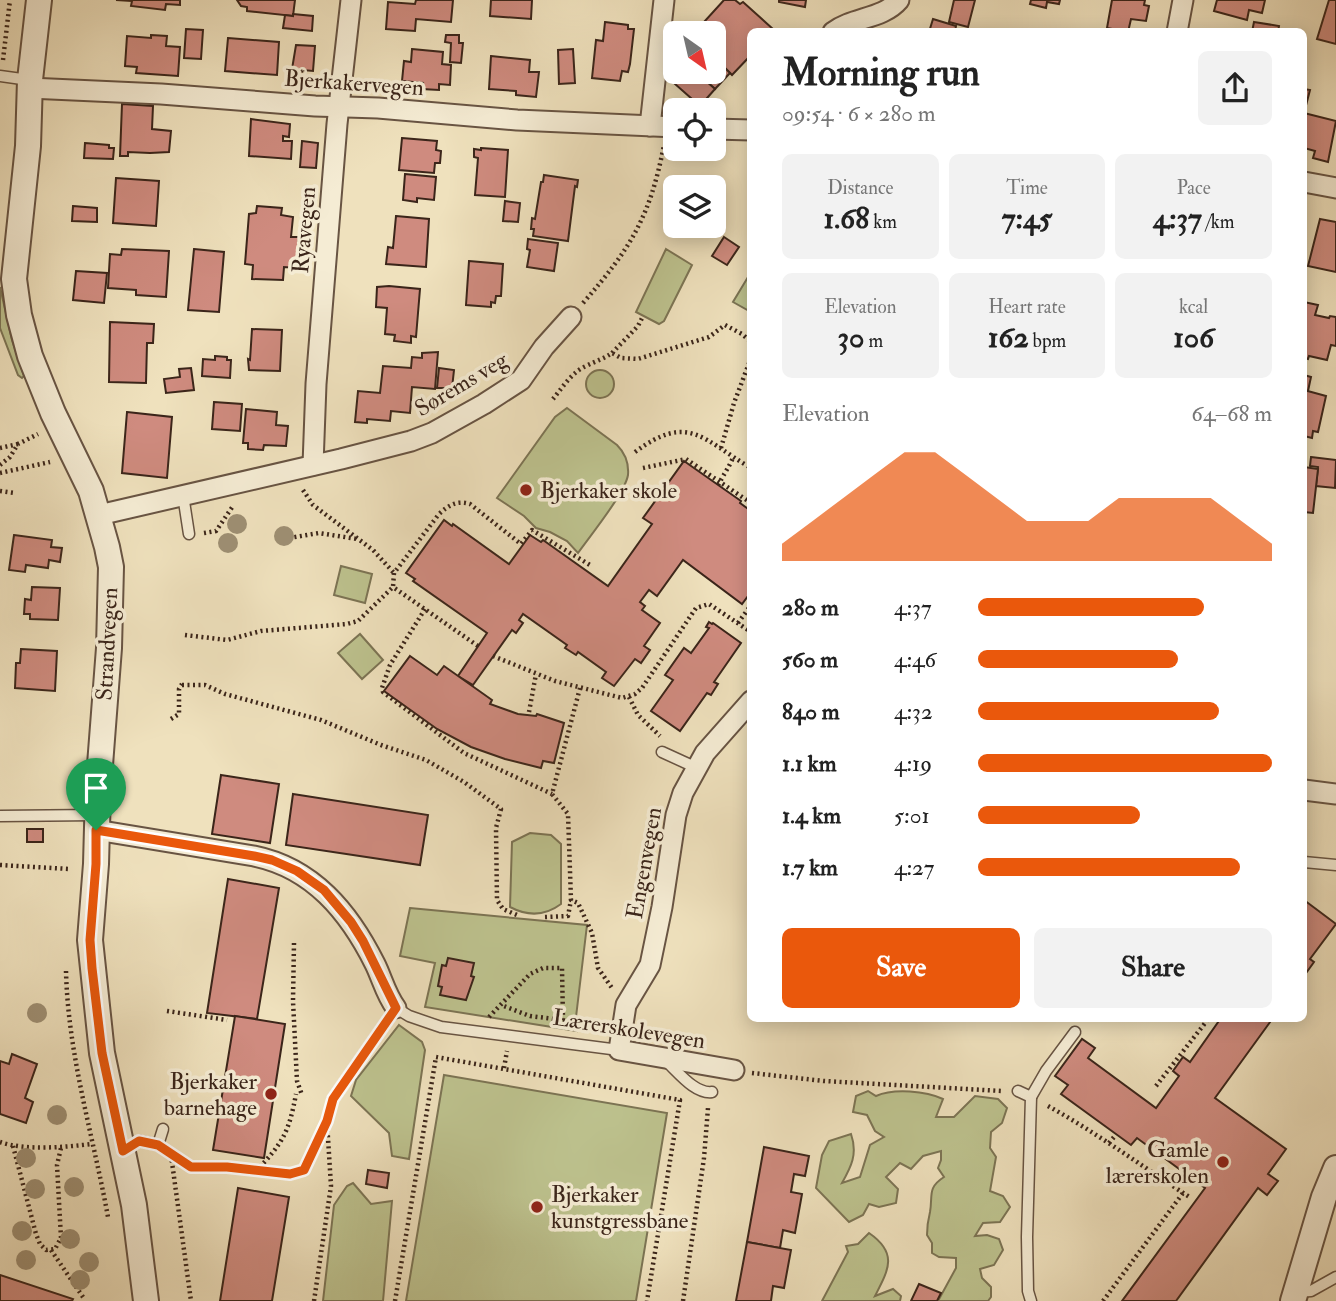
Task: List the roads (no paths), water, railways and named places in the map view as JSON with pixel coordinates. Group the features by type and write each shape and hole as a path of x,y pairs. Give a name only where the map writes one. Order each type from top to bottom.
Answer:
{"street":[{"name":"Strandvegen","path":"39,0 29,84 28,146 8,250 19,316 30,356 48,401 91,491 109,557 111,595 90,940 102,1053 134,1205 146,1301"},
{"name":"Ryavegen","path":"313,465 316,384 351,0"},
{"path":"664,0 665,98"},
{"path":"840,28 884,11 899,0"},
{"path":"1178,28 1182,0"},
{"name":"Bjerkakervegen","path":"29,84 517,120 663,126"},
{"path":"726,129 747,130"},
{"path":"1307,183 1336,188"},
{"name":"Sørems veg","path":"99,514 411,441 444,427 484,404 527,373 544,347 571,317"},
{"name":"Engenvegen","path":"619,1050 626,1005 650,965 676,815 683,793 720,733 747,705"},
{"path":"1307,790 1336,794"},
{"path":"97,823 272,860 297,871 324,890 351,922 396,1008"},
{"name":"Lærerskolevegen","path":"619,1050 734,1070"},
{"path":"1294,1297 1324,1197 1336,1168"}],"lane":[{"path":"0,76 29,84"},
{"path":"183,495 193,534"},
{"path":"662,752 696,768"},
{"path":"0,816 97,823"},
{"path":"1307,862 1336,864"},
{"path":"333,1099 396,1008"},
{"name":"Lærerskolevegen","path":"396,1008 409,1016 441,1027 619,1050"},
{"path":"1031,1301 1028,1291 1027,1237 1031,1097 1046,1071 1075,1032"},
{"path":"661,1057 691,1084 705,1093 712,1092"},
{"path":"1018,1091 1031,1097"},
{"path":"123,1151 139,1141 158,1145 163,1129"},
{"path":"1294,1297 1336,1277"}],"place":[{"name":"Bjerkaker skole","path":"526,490"},
{"name":"Bjerkaker barnehage","path":"271,1094"},
{"name":"Gamle lærerskolen","path":"1223,1162"},
{"name":"Bjerkaker kunstgressbane","path":"537,1207"}]}
